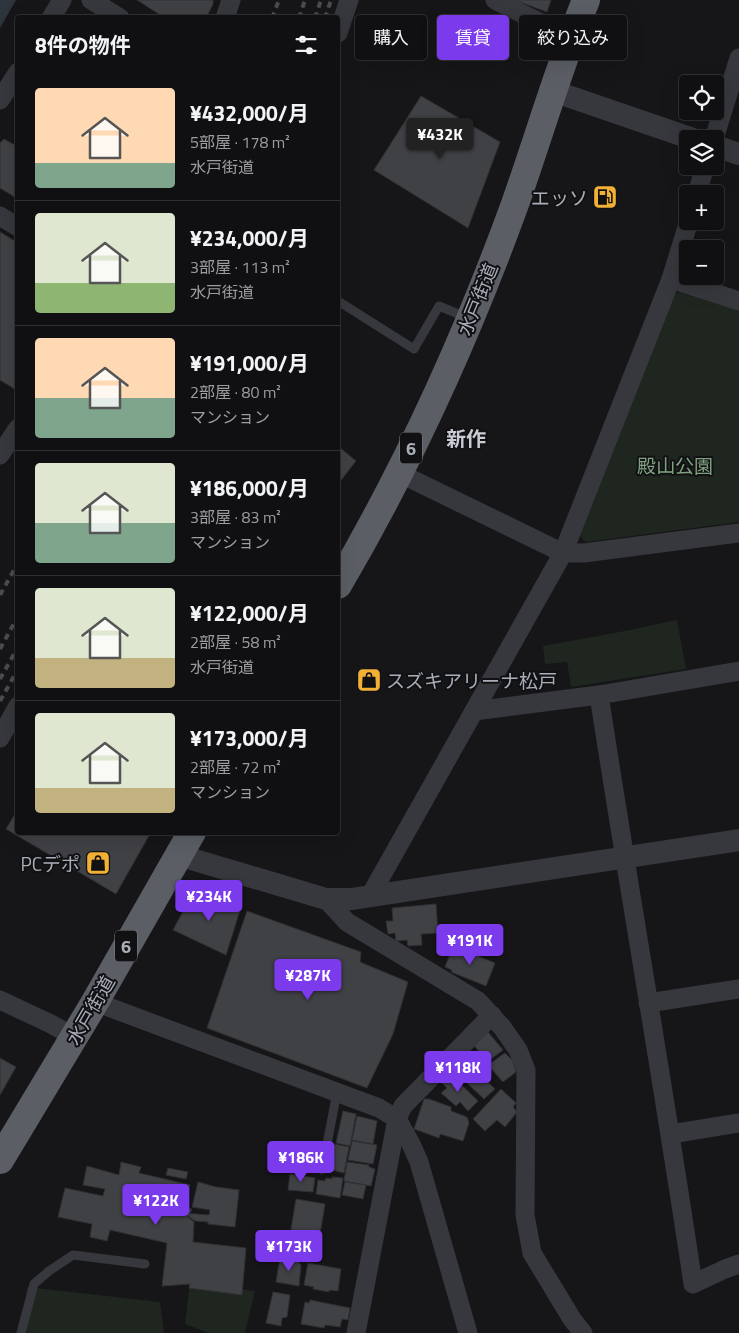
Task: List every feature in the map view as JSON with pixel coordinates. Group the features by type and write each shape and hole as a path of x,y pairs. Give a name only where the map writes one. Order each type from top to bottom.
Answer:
{"highway":[{"name":"水戸街道","path":"580,15 586,0"},
{"name":"水戸街道","path":"340,576 399,473 470,319 515,205 564,60"},
{"name":"水戸街道","path":"0,1160 95,1002 185,844"}],"street":[{"path":"53,15 62,0"},
{"path":"91,0 115,15"},
{"path":"225,15 231,0"},
{"path":"340,27 349,0"},
{"path":"495,0 525,15"},
{"path":"717,130 739,58"},
{"path":"0,100 15,77"},
{"path":"553,91 679,134"},
{"path":"724,149 739,154"},
{"path":"0,216 15,225"},
{"path":"370,896 563,553 671,279 686,230"},
{"path":"671,279 739,301"},
{"path":"0,455 15,432"},
{"path":"399,473 563,553 584,553 739,533"},
{"path":"474,711 599,695 739,671"},
{"path":"599,695 624,857 671,1134 693,1284 739,1264"},
{"path":"0,738 15,711"},
{"path":"185,844 326,899 351,899 739,840"},
{"path":"326,899 347,922 478,1001 492,1015 518,1050 526,1070 525,1215 532,1253 572,1319 583,1333"},
{"path":"648,1003 739,989"},
{"path":"0,1000 74,1037"},
{"path":"95,1002 379,1108 397,1118 419,1162 468,1333"},
{"path":"356,1333 397,1118 403,1106 492,1015"},
{"path":"671,1134 739,1123"}],"lane":[{"path":"340,302 414,349 439,306 470,319"},
{"path":"322,1170 337,1092"},
{"path":"21,1333 34,1284 73,1256 145,1264"}],"green space":[{"name":"殿山公園","path":"684,290 739,309 739,522 586,542 579,535 673,295"},
{"path":"677,620 686,669 571,687 567,662 545,664 543,646"},
{"path":"190,1282 255,1291 245,1333 208,1333 185,1324"},
{"path":"27,1287 160,1302 164,1333 25,1333"}],"shaded area":[{"path":"0,0 16,0 0,28"}],"building":[{"path":"137,0 213,0 208,15 160,15"},
{"path":"515,0 551,0 547,12"},
{"path":"421,96 500,142 468,228 374,170"},
{"path":"4,139 15,145 15,197 0,188 0,143"},
{"path":"0,232 15,241 15,389 0,380"},
{"path":"340,448 356,461 340,481"},
{"name":"PCデポ","path":"15,814 15,834 6,829"},
{"name":"PCデポ","path":"16,835 149,835 116,894"},
{"path":"194,891 241,907 226,955 173,930"},
{"path":"436,904 438,933 421,934 422,945 408,946 407,940 396,941 395,933 388,934 386,921 393,921 392,908"},
{"path":"247,911 361,952 360,962 408,982 393,1034 367,1088 207,1028"},
{"path":"453,946 495,963 486,986 451,972 452,970 445,967"},
{"path":"488,1032 503,1050 487,1062 473,1044"},
{"path":"505,1053 512,1060 516,1072 503,1082 488,1065"},
{"path":"0,1058 16,1067 0,1095"},
{"path":"456,1062 465,1071 471,1066 495,1089 484,1099 450,1069"},
{"path":"449,1073 478,1101 468,1111 460,1102 456,1106 441,1093 447,1088 440,1081"},
{"path":"501,1089 516,1103 513,1107 517,1112 505,1127 497,1120 485,1131 473,1119"},
{"path":"424,1099 451,1107 451,1111 467,1117 469,1123 463,1141 440,1134 439,1138 414,1129"},
{"path":"343,1111 356,1114 350,1146 336,1143"},
{"path":"357,1116 377,1121 373,1144 352,1140"},
{"path":"352,1141 377,1145 373,1164 348,1160"},
{"path":"334,1144 349,1147 344,1173 332,1170 332,1165 329,1165"},
{"path":"121,1162 141,1167 139,1173 190,1185 185,1207 192,1209 190,1214 183,1213 194,1222 193,1242 246,1248 242,1295 189,1288 190,1284 162,1286 167,1243 110,1230 107,1241 90,1237 92,1224 58,1217 65,1188 103,1196 105,1189 83,1185 87,1166 119,1175"},
{"path":"347,1162 369,1165 369,1167 375,1169 371,1186 344,1181"},
{"path":"168,1168 188,1172 186,1179 166,1175"},
{"path":"290,1174 315,1178 313,1192 288,1190"},
{"path":"332,1177 343,1178 340,1198 316,1194 318,1180 325,1181 326,1178 332,1179"},
{"path":"198,1182 239,1190 235,1227 195,1221 183,1213 209,1215 210,1210 192,1207"},
{"path":"345,1182 366,1185 363,1199 342,1195"},
{"path":"296,1199 325,1204 317,1252 288,1247"},
{"path":"280,1258 298,1261 301,1265 299,1286 276,1282"},
{"path":"308,1263 341,1269 338,1291 329,1290 329,1292 304,1285"},
{"path":"273,1292 290,1295 287,1317 282,1318 281,1326 266,1323"},
{"path":"310,1300 350,1308 348,1320 342,1319 340,1327 325,1325 324,1328 301,1324 305,1302 309,1303"}],"railway":[{"path":"273,15 279,0"},
{"path":"300,15 305,0"},
{"path":"316,15 321,0"},
{"path":"326,15 331,0"},
{"path":"0,595 15,568"},
{"path":"0,649 15,622"},
{"path":"0,679 15,652"},
{"path":"0,701 15,674"}],"place":[{"name":"エッソ","path":"605,197"},
{"name":"スズキアリーナ松戸","path":"369,680"},
{"name":"PCデポ","path":"98,863"}],"district":[{"name":"新作","path":"466,438"}]}
